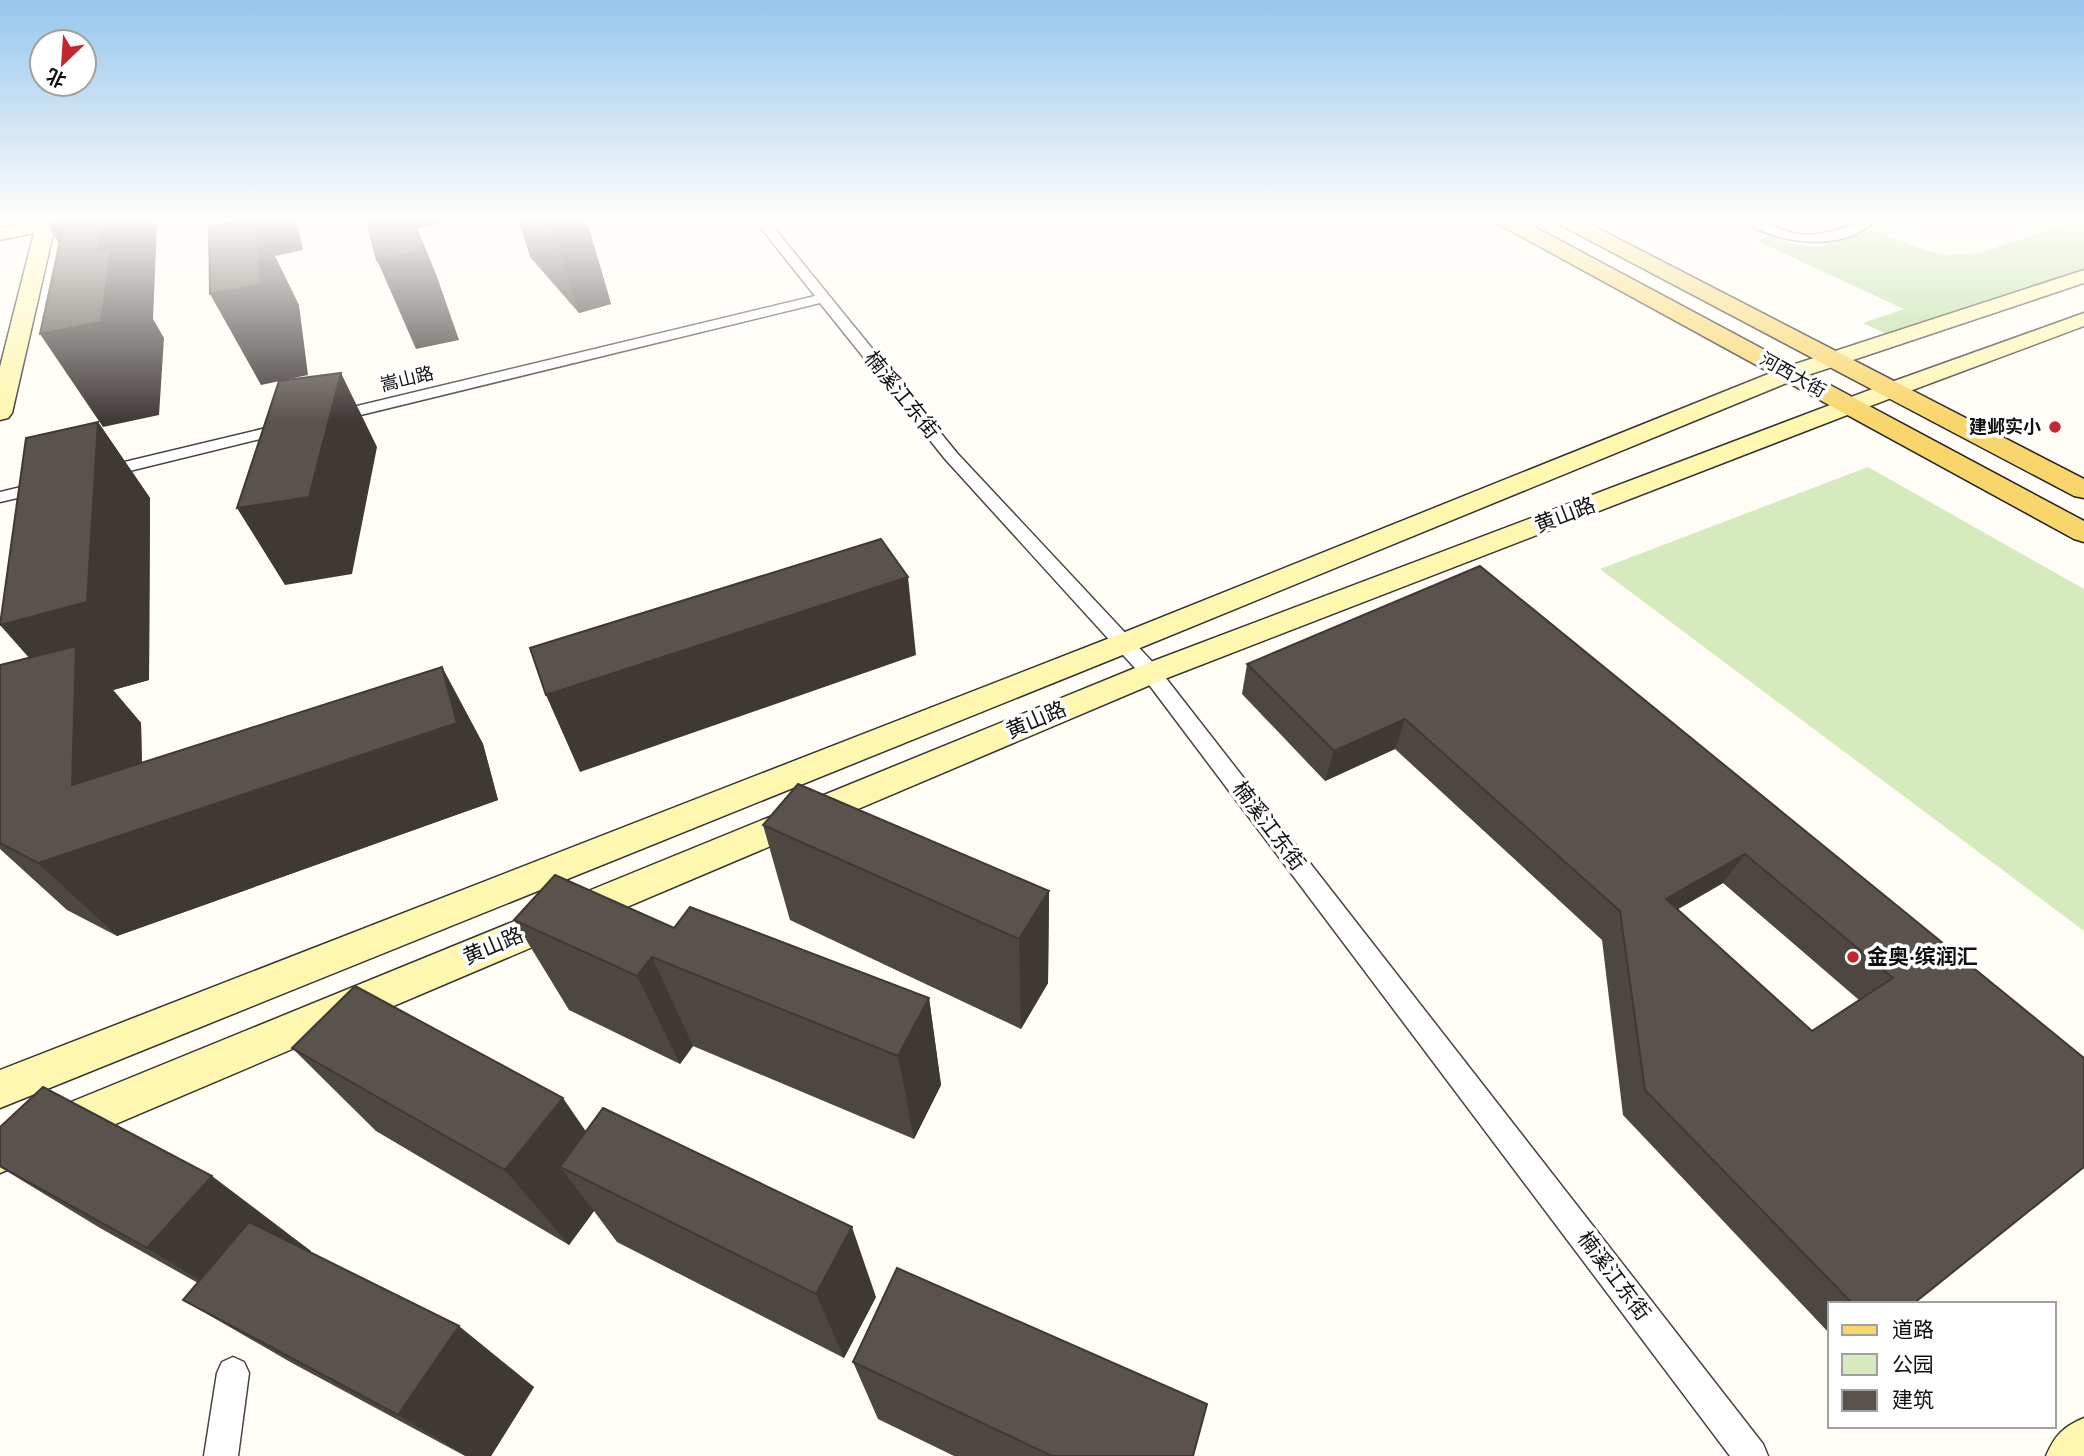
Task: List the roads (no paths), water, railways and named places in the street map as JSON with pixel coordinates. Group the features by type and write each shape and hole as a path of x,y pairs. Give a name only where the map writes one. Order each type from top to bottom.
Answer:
{"main road":[{"path":"0,413 27,286"},
{"name":"河西大街","path":"1629,286 2084,533"},
{"name":"河西大街","path":"1691,286 2084,490"},
{"name":"黄山路","path":"0,1089 1125,643 1791,373 2054,286"},
{"name":"黄山路","path":"0,1152 1151,673 2084,319"},
{"path":"2071,1456 2084,1443"}],"street":[{"name":"楠溪江东街","path":"813,286 951,456 1151,673 1751,1456"},
{"name":"嵩山路","path":"0,497 823,298"},
{"path":"221,1456 233,1373"}],"place":[{"name":"建邺实小","path":"2055,427"},
{"name":"金奥·缤润汇","path":"1853,957"}]}
